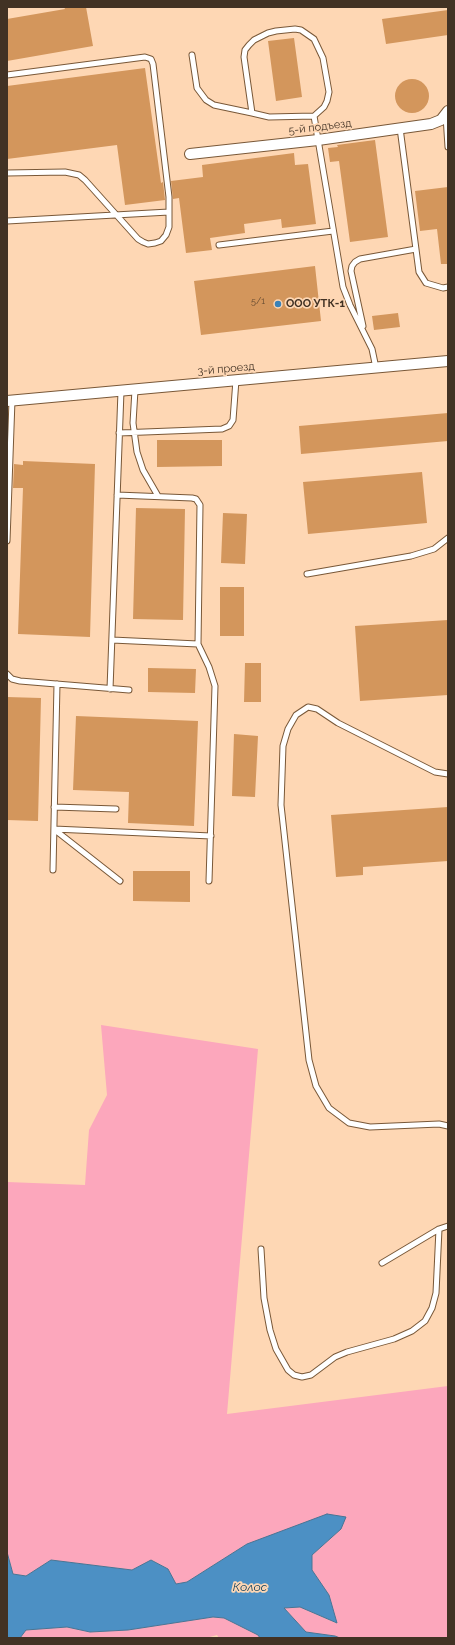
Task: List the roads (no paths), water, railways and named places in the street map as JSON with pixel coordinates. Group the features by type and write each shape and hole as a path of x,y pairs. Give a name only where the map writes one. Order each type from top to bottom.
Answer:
{"street":[{"name":"5-й подъезд","path":"190,154 318,140 431,124 441,120 447,113"},
{"name":"3-й проезд","path":"10,400 448,361"}],"lane":[{"path":"192,55 197,88 206,100 214,105 269,117 314,116 324,107 327,101 328,92 323,58 314,39 301,30 295,29 276,31 254,40 245,50 244,57 252,113"},
{"path":"7,75 145,57 151,59 154,64 170,212 169,227 166,235 161,241 148,244 138,239 86,180 79,175 65,172 7,173"},
{"path":"447,113 448,147"},
{"path":"314,116 343,287 350,305 372,348 376,368"},
{"path":"400,128 419,272 426,283 448,287"},
{"path":"7,221 170,212"},
{"path":"219,245 333,231"},
{"path":"365,333 351,271 352,266 360,259 416,250"},
{"path":"119,433 213,430 229,426 233,420 236,380"},
{"path":"135,390 134,432 141,466 158,496"},
{"path":"110,689 121,391"},
{"path":"7,541 10,400"},
{"path":"117,495 192,498 196,499 200,505 198,644 209,667 215,686 209,881"},
{"path":"307,574 411,556 434,549 448,538"},
{"path":"112,640 198,644"},
{"path":"7,674 20,681 130,690"},
{"path":"53,870 57,684"},
{"path":"448,774 435,772 338,723 317,709 308,707 296,715 288,729 283,746 281,805 309,1060 316,1086 330,1108 349,1123 370,1127 439,1124 448,1126"},
{"path":"54,807 116,809"},
{"path":"54,829 210,836"},
{"path":"54,829 120,881"},
{"path":"382,1263 439,1229 448,1226"},
{"path":"261,1249 264,1298 272,1337 279,1355 288,1370 294,1375 302,1377 311,1375 335,1357 347,1352 394,1339 412,1331 425,1321 432,1308 436,1293 439,1229"}],"water":[{"name":"Колос","path":"327,1514 346,1517 341,1529 312,1555 312,1570 329,1595 337,1623 300,1607 284,1608 306,1632 340,1638 260,1638 258,1635 224,1618 213,1617 128,1630 90,1632 67,1627 26,1630 20,1638 7,1638 7,1552 13,1574 26,1576 51,1560 132,1570 151,1560 168,1569 176,1584 187,1582 247,1544"}],"place":[{"name":"ООО УТК-1","path":"278,304"}]}
